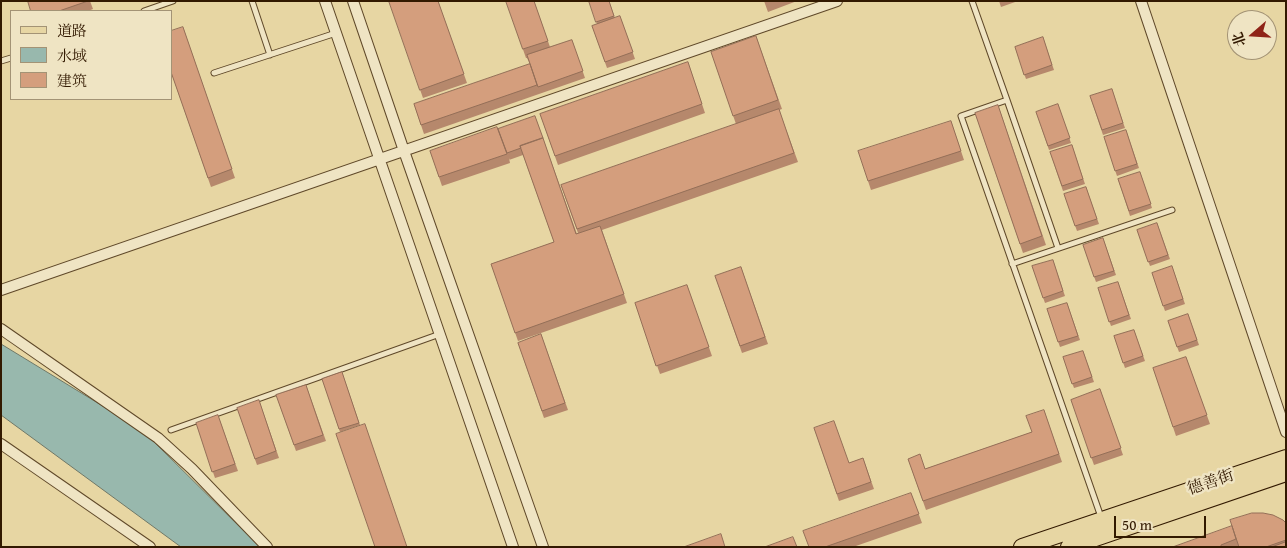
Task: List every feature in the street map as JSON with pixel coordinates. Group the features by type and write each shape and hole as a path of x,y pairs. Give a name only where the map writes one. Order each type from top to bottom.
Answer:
{"main road":[{"name":"德善街","path":"1022,547 1286,458"},
{"name":"德善街","path":"1069,547 1286,473"}],"street":[{"path":"325,1 513,547"},
{"path":"353,1 543,547"},
{"path":"1,290 822,4 837,1"},
{"path":"1141,1 1286,432"},
{"path":"1,329 158,438 192,469 267,547"},
{"path":"1,444 150,547"}],"lane":[{"path":"147,10 173,1"},
{"path":"252,1 270,55"},
{"path":"972,1 1058,248"},
{"path":"214,73 336,33"},
{"path":"1007,100 961,116 1102,520"},
{"path":"1012,264 1172,210"},
{"path":"171,430 440,334"}],"water":[{"path":"1,344 142,430 260,547 181,547 1,415"}],"building":[{"path":"28,1 88,1 62,10 31,10"},
{"path":"389,1 438,1 464,74 420,90"},
{"path":"506,1 534,1 548,41 523,49"},
{"path":"589,1 609,1 614,16 596,22"},
{"path":"620,16 633,52 605,62 592,26"},
{"path":"183,27 232,169 208,178 172,75 172,31"},
{"path":"756,36 778,100 733,116 711,52"},
{"path":"1043,37 1052,65 1024,75 1015,47"},
{"path":"572,40 583,71 538,87 527,55"},
{"path":"688,62 702,104 555,156 540,114"},
{"path":"530,64 537,85 421,125 414,104"},
{"path":"1112,89 1123,123 1102,130 1090,96"},
{"path":"1058,104 1070,138 1048,146 1036,112"},
{"path":"998,105 1042,236 1020,244 975,113"},
{"path":"779,109 794,153 577,229 561,185"},
{"path":"535,116 543,138 507,153 498,129"},
{"path":"951,121 961,151 868,181 858,151"},
{"path":"497,127 507,154 439,177 430,151"},
{"path":"1126,130 1137,164 1115,171 1104,137"},
{"path":"543,138 576,234 600,226 624,294 515,333 491,264 554,242 520,146"},
{"path":"1072,145 1083,179 1062,186 1050,152"},
{"path":"1140,172 1151,204 1129,211 1118,179"},
{"path":"1086,187 1097,219 1075,226 1064,194"},
{"path":"1157,223 1168,255 1148,262 1137,230"},
{"path":"1103,238 1114,271 1094,277 1083,245"},
{"path":"1053,260 1063,291 1043,298 1032,266"},
{"path":"1172,266 1183,299 1163,306 1152,273"},
{"path":"741,267 765,337 740,346 715,276"},
{"path":"1118,282 1129,315 1109,322 1098,288"},
{"path":"687,285 709,347 656,366 635,303"},
{"path":"1067,303 1078,336 1058,342 1047,309"},
{"path":"1188,314 1197,340 1177,347 1168,321"},
{"path":"1134,330 1143,356 1123,363 1114,336"},
{"path":"541,334 565,403 542,411 518,343"},
{"path":"1083,351 1092,377 1072,384 1063,357"},
{"path":"1186,357 1207,415 1173,427 1153,368"},
{"path":"342,372 359,423 339,429 322,379"},
{"path":"306,385 323,435 294,445 276,395"},
{"path":"1100,389 1121,448 1091,458 1071,400"},
{"path":"259,400 276,451 255,459 237,408"},
{"path":"1044,410 1059,454 923,501 908,459 920,454 925,469 1032,432 1026,416"},
{"path":"218,415 235,464 212,472 196,423"},
{"path":"834,421 849,463 863,458 871,482 837,494 814,428"},
{"path":"365,424 407,547 375,547 336,434"},
{"path":"911,493 919,514 825,547 809,547 803,531"},
{"path":"1252,513 1273,515 1283,520 1286,523 1286,540 1266,547 1239,547 1230,520"},
{"path":"1232,526 1236,539 1221,545 1221,547 1173,547"},
{"path":"721,534 725,547 684,547"},
{"path":"793,537 797,547 765,547"},
{"path":"1286,542 1286,547 1272,547"}]}
